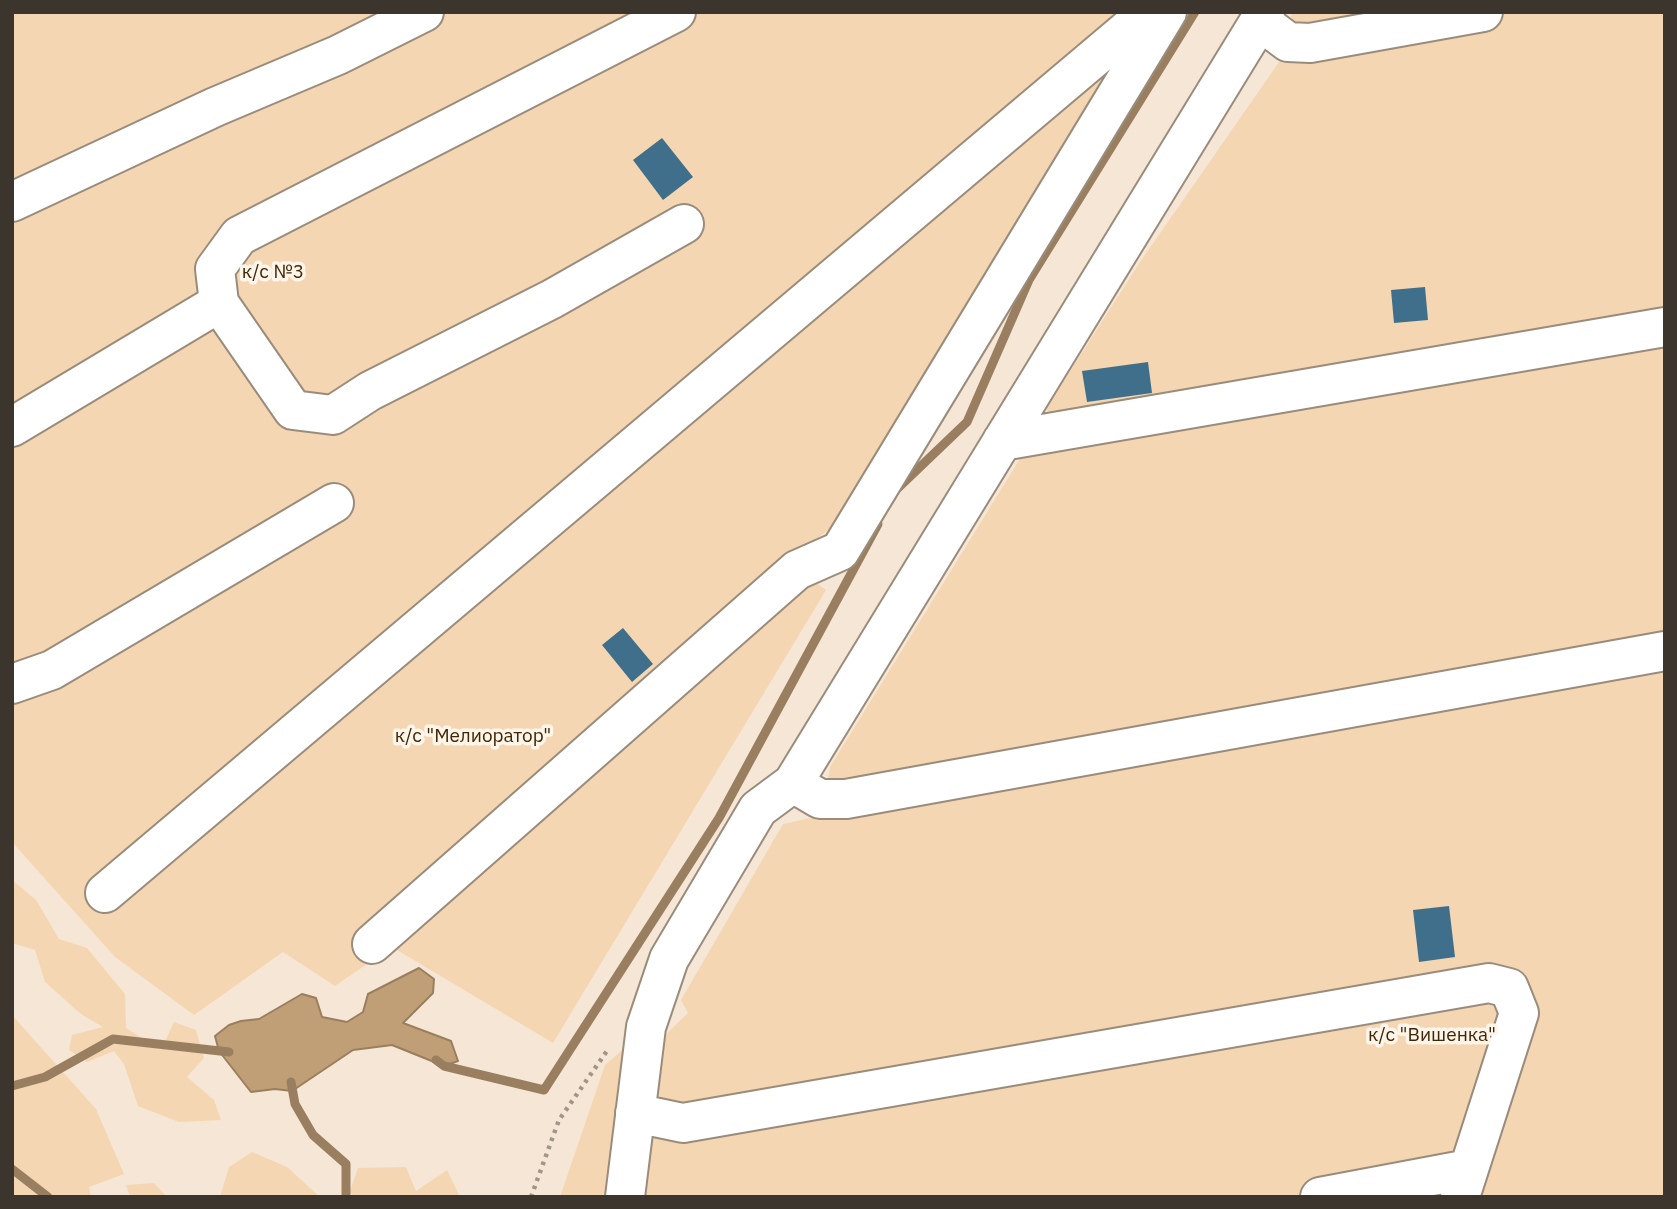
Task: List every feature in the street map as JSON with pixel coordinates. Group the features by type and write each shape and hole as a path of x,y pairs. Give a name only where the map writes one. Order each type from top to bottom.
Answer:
{"lane":[{"path":"12,202 215,107 338,55 424,12"},
{"path":"676,12 239,236 215,269 219,303 293,410 333,415 370,391 552,299 684,224"},
{"path":"105,893 1139,19 1165,12"},
{"path":"372,944 797,570 840,551 1165,12"},
{"path":"625,1197 646,1027 669,959 758,808 793,783 1262,17 1288,42 1310,43 1483,12"},
{"path":"12,427 219,303"},
{"path":"1002,441 1665,327"},
{"path":"12,684 52,670 334,503"},
{"path":"793,783 820,799 846,799 1665,651"},
{"path":"635,1113 683,1123 1489,983 1510,988 1519,1013 1465,1183 1320,1197"}],"path":[{"path":"531,1197 559,1121 600,1059 607,1049 646,1027"}],"green space":[{"path":"12,12 1134,12 1144,27 842,519 787,562 826,590 553,1043 392,947 335,986 283,952 194,1015 115,957 12,842"},
{"name":"к/с \"Вишенка\"","path":"1292,12 1665,12 1665,1197 560,1197 605,1065 634,1040 663,1037 688,1013 681,1000 783,824 848,810 827,786 830,767 1021,457 1057,419 1046,409 1140,262 1286,52"},
{"path":"12,880 36,900 59,939 87,948 125,994 126,1028 161,1050 174,1022 196,1030 204,1058 187,1077 214,1100 221,1120 179,1122 138,1106 124,1064 114,1051 87,1062 69,1050 72,1035 103,1027 81,1014 45,982 35,950 12,943"},
{"path":"12,1015 96,1109 124,1174 89,1187 91,1197 12,1197"},
{"path":"252,1152 287,1167 320,1197 220,1197 229,1167"},
{"path":"406,1167 416,1191 447,1170 460,1197 353,1197 350,1191 358,1168"},
{"path":"154,1183 167,1197 130,1197 126,1185"}],"shaded area":[{"path":"419,968 434,979 433,993 403,1023 451,1041 458,1061 444,1066 392,1045 353,1050 292,1091 275,1089 251,1092 219,1051 215,1036 229,1025 259,1019 302,994 316,998 322,1017 347,1022 363,1012 368,994"}],"building":[{"path":"662,138 693,177 663,200 633,160"},
{"path":"1425,287 1428,320 1394,323 1391,290"},
{"path":"1148,362 1152,393 1087,402 1082,371"},
{"path":"623,628 653,664 632,682 602,645"},
{"path":"1449,906 1455,957 1419,962 1413,910"}],"waterway":[{"path":"898,488 967,422 1029,280 1195,12"},
{"path":"436,1060 444,1066 544,1090 719,818 878,524"},
{"path":"12,1086 45,1077 113,1039 229,1052"},
{"path":"291,1082 295,1104 313,1135 346,1164 346,1197"},
{"path":"12,1169 48,1197"}],"park label":[{"name":"к/с №3","path":"273,273"},
{"name":"к/с \"Мелиоратор\"","path":"473,737"}]}
